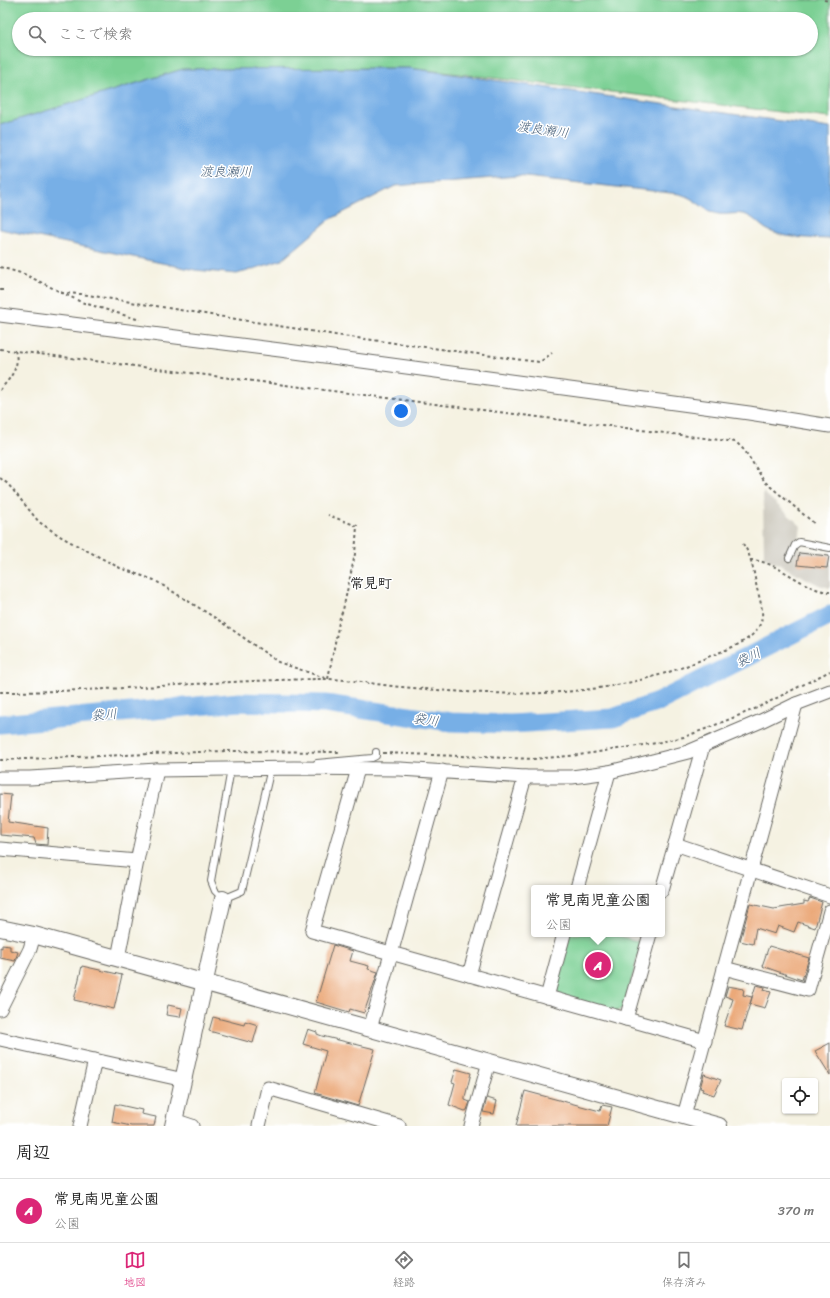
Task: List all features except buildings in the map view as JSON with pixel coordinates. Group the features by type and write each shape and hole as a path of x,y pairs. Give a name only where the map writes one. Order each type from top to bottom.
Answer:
{"street":[{"path":"0,315 288,351 749,413 830,426"},
{"path":"0,778 30,778 157,770 271,768 442,771 525,777 572,777 609,772 688,752 796,704 830,691"},
{"path":"684,1116 796,704"},
{"path":"663,885 703,746"},
{"path":"358,769 312,931 705,1041"},
{"path":"118,958 157,770"},
{"path":"370,1029 442,771"},
{"path":"578,885 609,772"},
{"path":"469,975 525,777"},
{"path":"675,844 751,870 830,894"},
{"path":"0,849 137,861"},
{"path":"192,1126 173,1123 184,1080 222,899"},
{"path":"724,968 808,990 830,911"},
{"path":"0,928 34,935 118,958 719,1126"},
{"path":"0,1009 30,949 34,935"},
{"path":"547,997 563,937"},
{"path":"626,1019 649,937"},
{"path":"0,1039 184,1080"},
{"path":"80,1126 95,1060"},
{"path":"471,1126 489,1062"},
{"path":"259,1126 268,1088 399,1126"}],"lane":[{"path":"789,558 795,545 799,542 830,548"},
{"path":"294,768 319,762 372,758 376,756 376,752"},
{"path":"230,769 211,881 215,891 222,899 242,891 271,768"}],"path":[{"path":"824,0 830,1"},
{"path":"0,267 24,274 61,293 98,308 147,322"},
{"path":"61,293 81,294 334,335 530,362 540,362 552,353"},
{"path":"0,348 736,442 745,451 765,482 815,524"},
{"path":"0,390 15,370 17,358 15,351"},
{"path":"0,478 8,484 39,522 63,538 120,568 154,580 217,619 278,662 328,679"},
{"path":"328,515 357,526 355,554 343,610 340,617 328,679"},
{"path":"0,692 328,679 403,688 516,695 585,691 674,671 740,643 756,632 760,626 762,610 749,553 743,544"},
{"path":"750,560 763,561 817,588 830,592"},
{"path":"376,752 406,755 534,759 579,755 656,743 684,737 757,708 830,671"},
{"path":"0,760 225,751 344,752"}],"shaded area":[{"path":"763,492 801,526 798,548 830,554 830,588 819,585 764,557"}],"green space":[{"path":"0,0 830,0 830,118 409,68 183,69 0,125"},
{"path":"569,937 623,937 642,942 624,1007 616,1012 561,997 555,988"}],"water":[{"name":"渡良瀬川","path":"409,68 830,128 830,239 780,235 766,229 747,215 716,213 680,194 517,176 395,186 329,220 282,260 237,274 195,270 0,229 0,125 183,69"}],"waterway":[{"name":"袋川","path":"0,724 240,702 325,704 451,722 510,724 613,718 658,702 830,615"}],"place":[{"name":"常見南児童公園","path":"598,965"}],"district":[{"name":"常見町","path":"371,583"}]}
